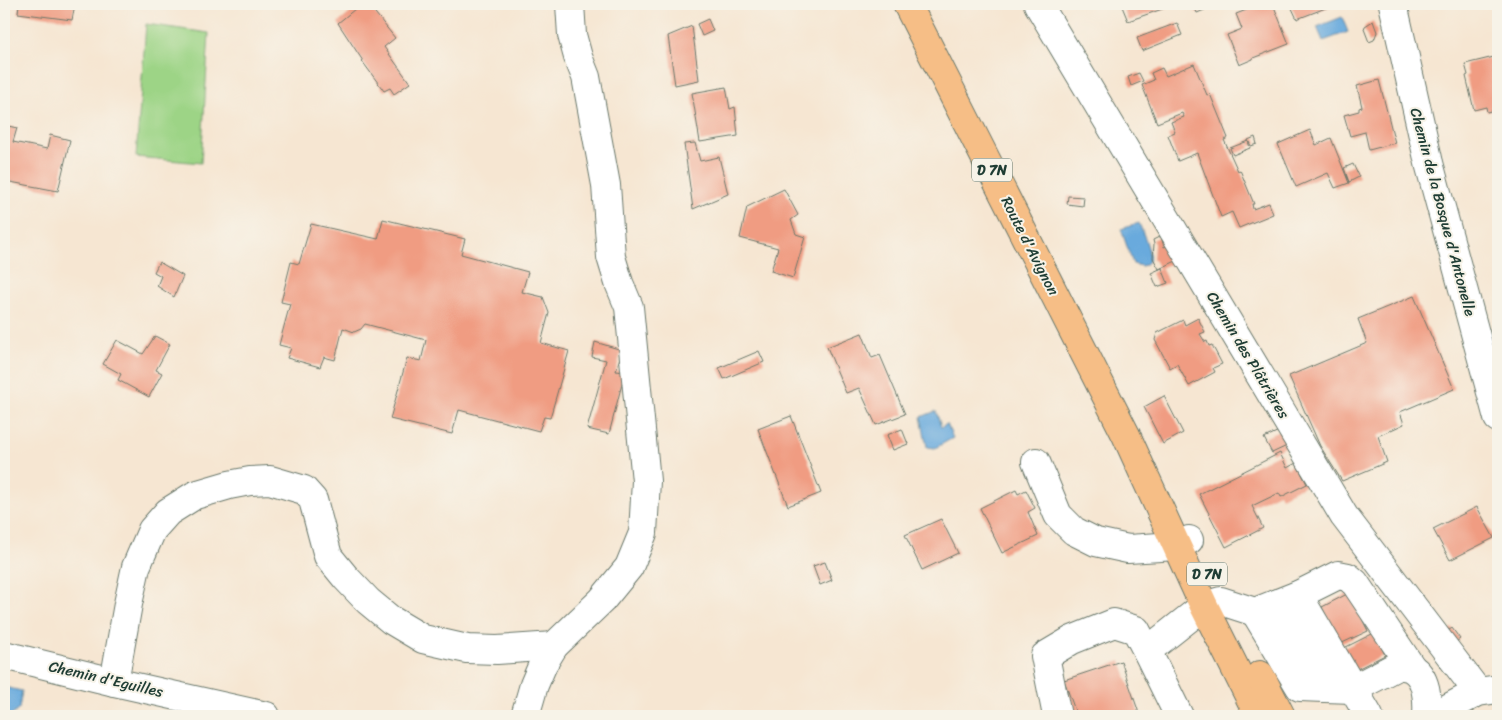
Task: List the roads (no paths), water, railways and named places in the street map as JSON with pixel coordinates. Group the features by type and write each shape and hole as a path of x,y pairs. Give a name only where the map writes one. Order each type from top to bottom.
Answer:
{"main road":[{"name":"Route d'Avignon","path":"907,4 1126,435 1183,543 1213,604 1259,716"},
{"name":"Route d'Avignon","path":"1213,604 1280,716"}],"street":[{"path":"525,716 534,685 543,664 554,646 602,600 629,567 643,533 646,481 629,307 611,256 606,185 586,77 572,35 570,4"},
{"name":"Chemin des Plâtrières","path":"1038,4 1344,516 1488,691"},
{"name":"Chemin de la Bosque d'Antonelle","path":"1392,4 1429,163 1498,418"},
{"path":"1036,462 1058,515 1074,531 1096,542 1128,548 1183,543"},
{"path":"114,682 136,567 152,530 168,512 195,495 250,481 270,480 304,490 313,500 328,556 368,601 391,620 423,639 475,649 498,650 554,646"},
{"path":"1147,651 1213,604 1277,603 1338,575 1348,577 1356,583 1412,668 1421,678 1427,693 1427,716"},
{"path":"1277,603 1300,687 1353,688 1399,665 1412,668"},
{"path":"1277,603 1353,688 1369,716"},
{"path":"1057,716 1046,656 1072,640 1114,623 1136,630 1179,716"},
{"name":"Chemin d'Eguilles","path":"4,655 266,716"},
{"path":"1433,716 1488,691"}],"water":[{"path":"1342,17 1348,32 1323,41 1317,27"},
{"path":"1139,223 1150,257 1149,261 1142,266 1133,264 1121,229"},
{"path":"936,411 941,427 947,424 953,438 935,448 927,447 921,417"},
{"path":"4,687 22,691 19,709 11,716 4,716"}]}
